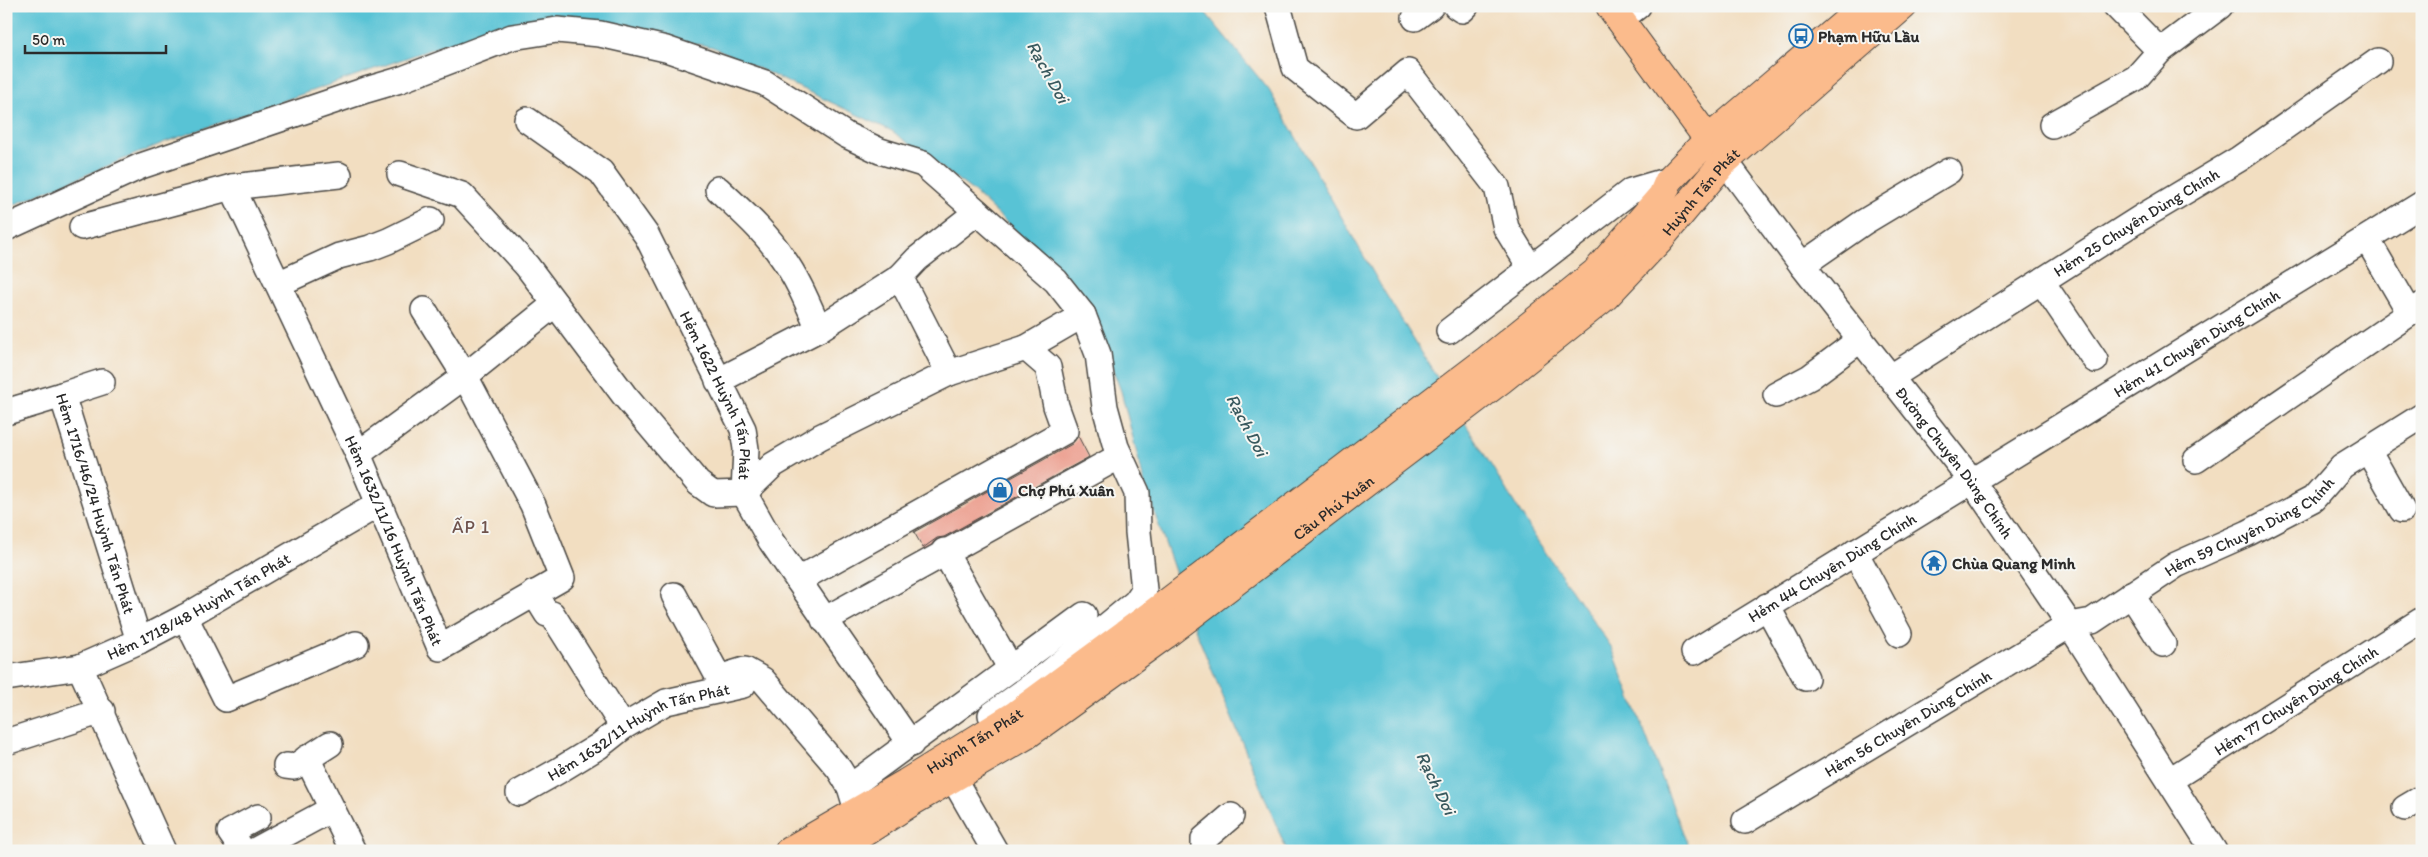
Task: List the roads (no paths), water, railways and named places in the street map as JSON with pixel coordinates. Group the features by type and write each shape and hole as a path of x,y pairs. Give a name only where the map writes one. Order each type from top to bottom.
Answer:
{"main road":[{"name":"Huỳnh Tấn Phát","path":"1495,370 1594,273 1662,196 1669,180 1709,139 1865,6"},
{"name":"Huỳnh Tấn Phát","path":"1495,370 1606,296 1658,241 1725,161 1903,6"},
{"path":"1623,11 1725,161"},
{"name":"Cầu Phú Xuân","path":"1158,625 1495,370"},
{"name":"Huỳnh Tấn Phát","path":"835,851 949,768 1014,716 1158,625"},
{"name":"Huỳnh Tấn Phát","path":"789,851 853,798 949,768"}],"street":[{"path":"1278,6 1295,68 1356,116 1408,72 1497,187 1506,228 1530,268"},
{"path":"1456,6 1462,10 1466,6"},
{"path":"2116,6 2160,52"},
{"path":"2052,125 2136,78 2160,52 2220,6"},
{"path":"17,222 141,166 400,80 512,37 557,30 600,34 666,49 765,83 846,135 880,151 923,164 1056,281 1083,316 1098,354 1105,407 1120,456 1137,494 1138,532 1144,590 1142,596 1049,673 1003,707 943,746 942,750 949,768 995,851"},
{"name":"Hẻm 25 Chuyên Dùng Chính","path":"1891,377 2142,217 2239,159 2378,61"},
{"name":"Hẻm 1622 Huỳnh Tấn Phát","path":"527,120 601,172 647,236 743,429 746,449 744,493 771,541 911,744"},
{"name":"Đường Chuyên Dùng Chính","path":"1725,161 1802,265 1972,481 2070,625 2214,851"},
{"path":"1802,265 1864,222 1949,171"},
{"path":"400,174 462,195 527,266 624,395 698,483 713,494 744,493 773,465 812,442 949,372 1026,348 1083,316"},
{"path":"82,227 232,187 338,175"},
{"path":"1449,331 1631,191 1669,180"},
{"name":"Hẻm 1632/11/16 Huỳnh Tấn Phát","path":"232,187 358,454 440,648 534,593"},
{"path":"718,189 752,222 781,255 799,283 819,329"},
{"name":"Hẻm 41 Chuyên Dùng Chính","path":"1972,481 2422,204"},
{"path":"718,381 819,329 900,277 916,259 977,212"},
{"path":"278,284 338,256 370,248 388,241 430,220"},
{"path":"2196,460 2416,309 2367,239"},
{"path":"900,277 949,372"},
{"path":"2042,282 2095,360"},
{"path":"358,454 465,376 555,304"},
{"path":"424,310 465,376 533,505 562,578 534,593 547,614 552,614 623,727"},
{"path":"1776,395 1810,377 1861,339"},
{"path":"798,580 1065,431 1056,406 1048,367 1026,348"},
{"path":"62,395 102,382"},
{"name":"Hẻm 1716/46/24 Huỳnh Tấn Phát","path":"6,412 62,395 139,641"},
{"name":"Hẻm 59 Chuyên Dùng Chính","path":"2070,625 2092,621 2176,565 2248,533 2312,499 2330,476 2342,466 2422,416"},
{"path":"2368,450 2402,510"},
{"path":"824,620 944,551 1120,456"},
{"name":"Hẻm 44 Chuyên Dùng Chính","path":"1694,652 1972,481"},
{"name":"Hẻm 1718/48 Huỳnh Tấn Phát","path":"6,678 80,667 139,641 185,617 379,504"},
{"path":"944,551 1011,669"},
{"path":"1855,552 1899,634"},
{"path":"2131,594 2164,644"},
{"path":"674,595 719,678 745,670 763,680 839,769 853,798"},
{"path":"1767,606 1806,678"},
{"name":"Huỳnh Tấn Phát","path":"853,798 911,744 1084,615"},
{"path":"185,617 226,699 356,644"},
{"name":"Hẻm 77 Chuyên Dùng Chính","path":"2170,780 2422,620"},
{"name":"Hẻm 56 Chuyên Dùng Chính","path":"1745,821 2070,625"},
{"path":"80,667 102,711 157,849"},
{"name":"Hẻm 1632/11 Huỳnh Tấn Phát","path":"519,793 599,746 623,727 666,702 763,680"},
{"path":"6,742 102,711"},
{"path":"330,744 296,762 332,809 353,851"},
{"path":"254,851 332,809"},
{"path":"1204,851 1204,839 1231,816"},
{"path":"243,851 230,832 258,817"}],"water":[{"name":"Rạch Dơi","path":"6,6 1200,6 1269,90 1382,288 1537,540 1612,648 1690,851 1287,851 1197,634 1146,489 1121,391 1094,321 1049,262 973,191 892,131 713,47 642,33 550,25 446,44 165,142 6,208"}],"place":[{"name":"Phạm Hữu Lầu","path":"1801,36"},
{"name":"Chợ Phú Xuân","path":"1000,490"},
{"name":"Chùa Quang Minh","path":"1934,563"}],"district":[{"name":"ẤP 1","path":"471,527"}]}
